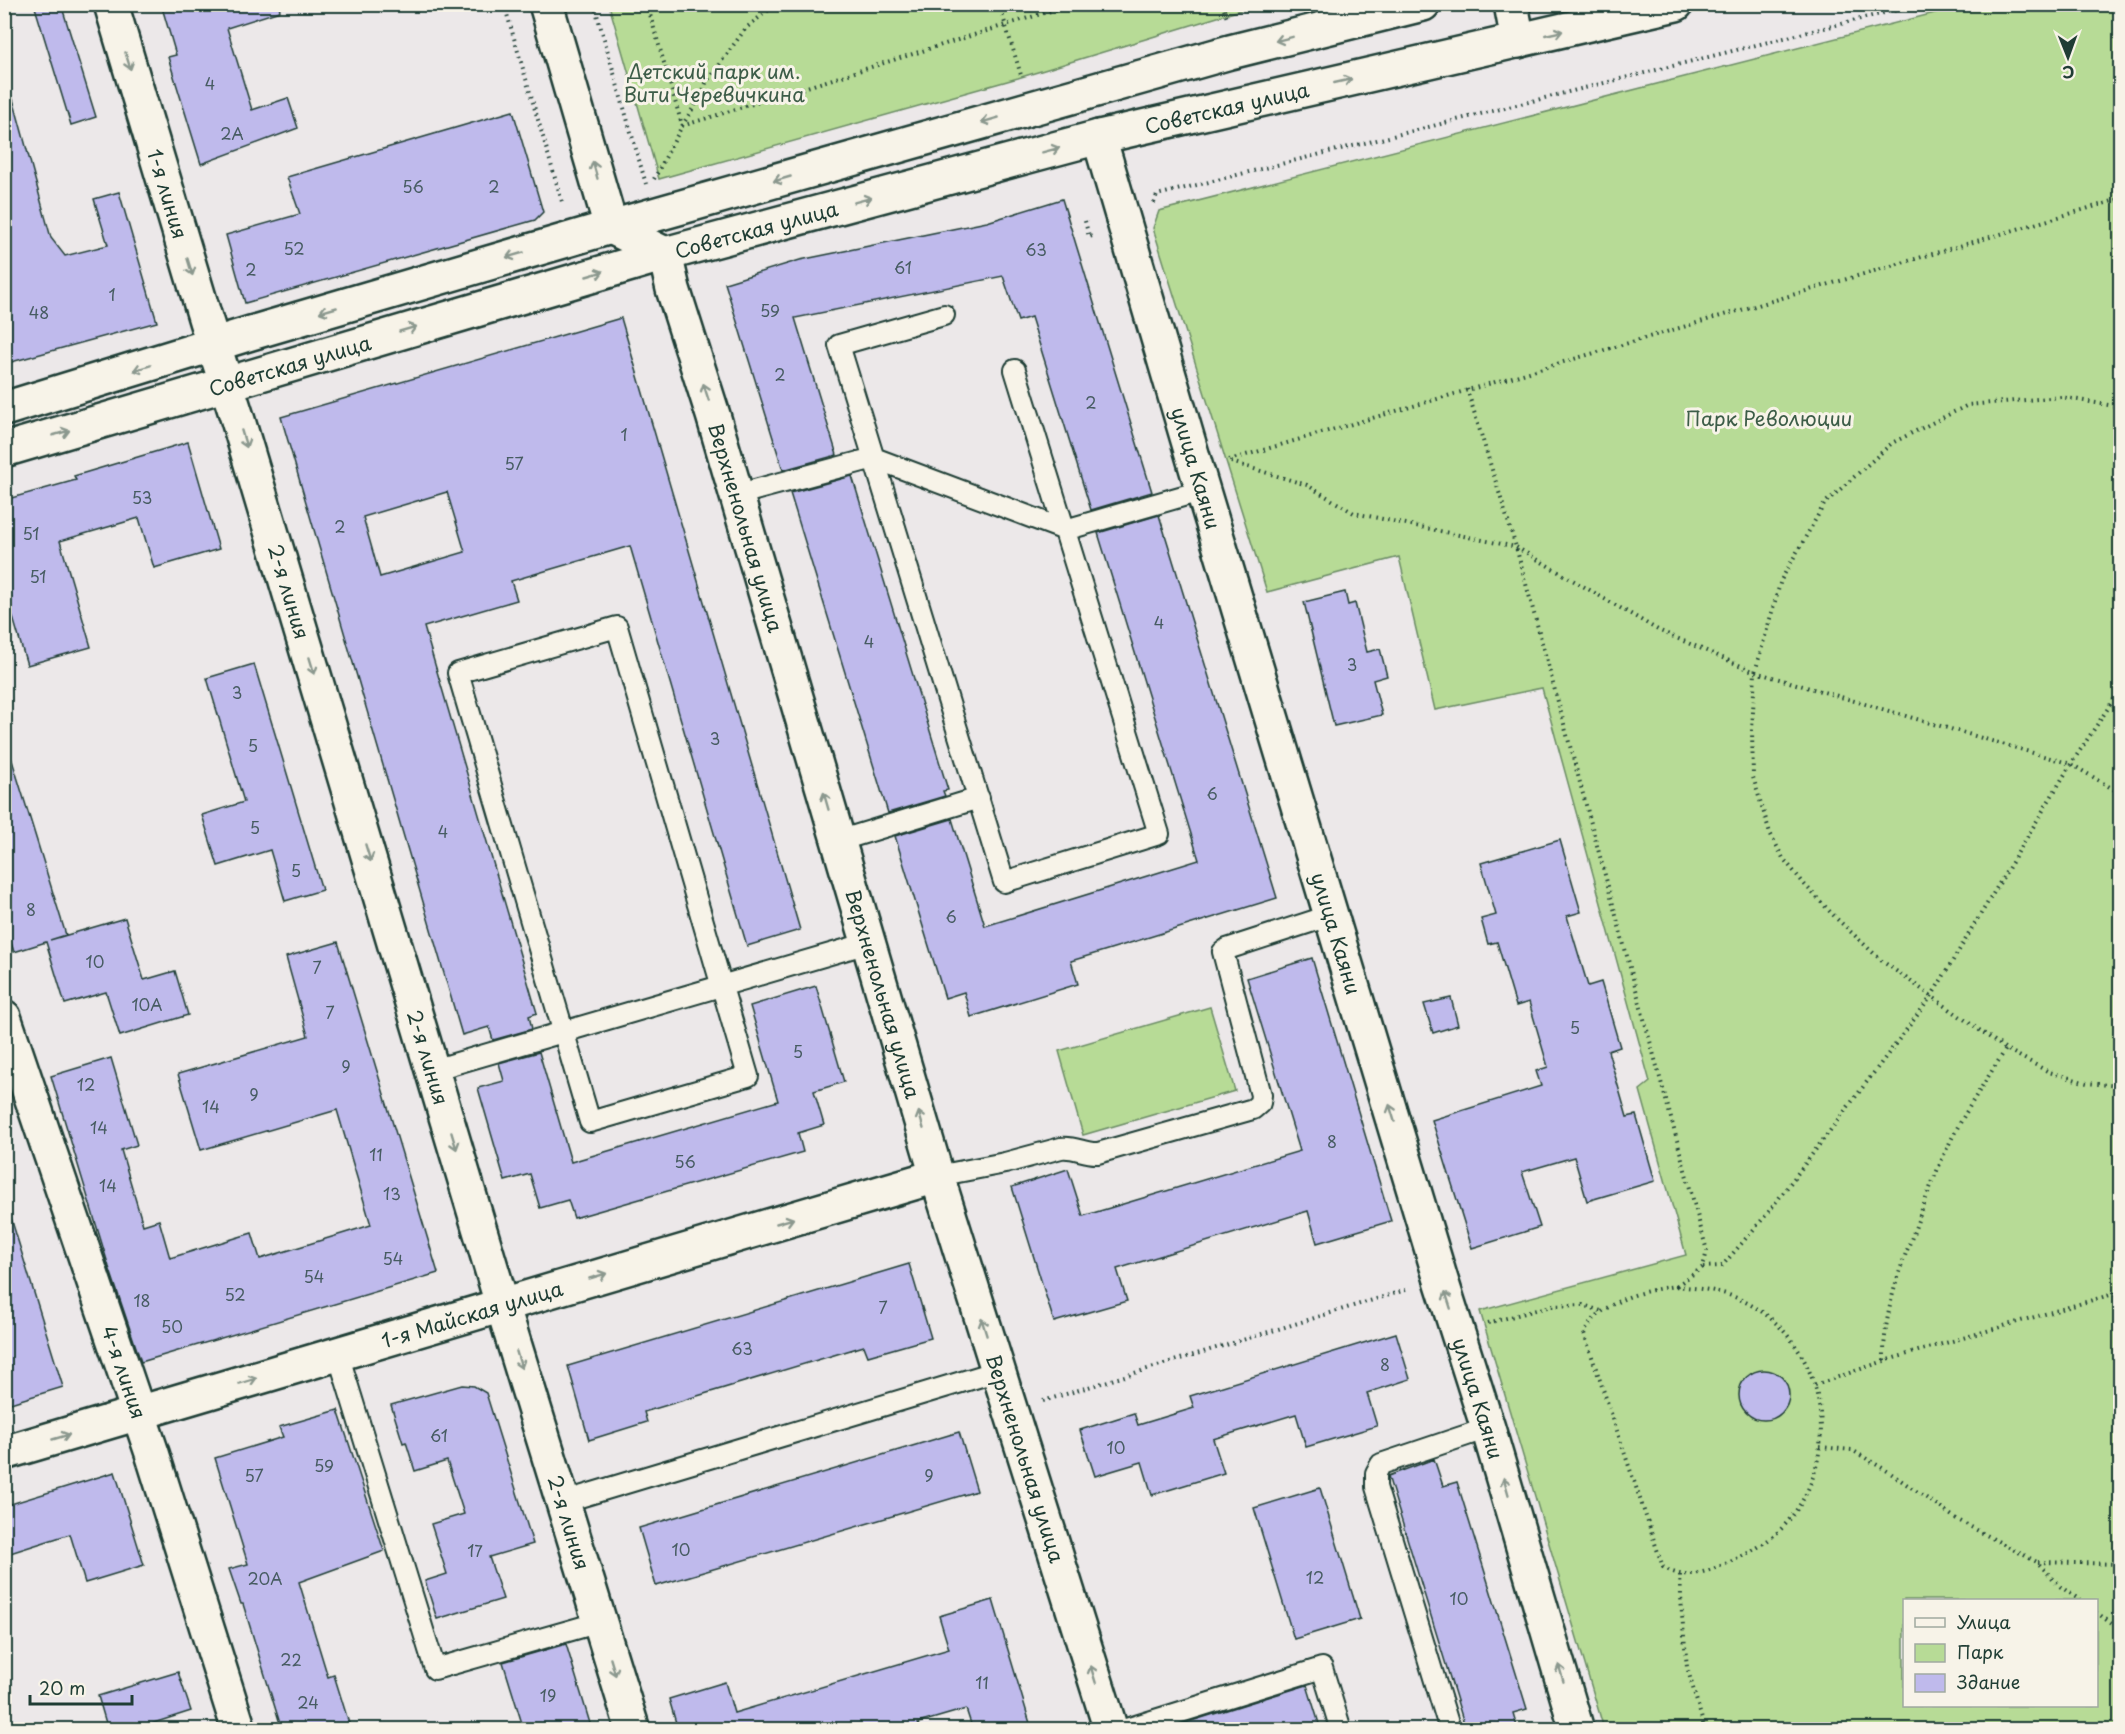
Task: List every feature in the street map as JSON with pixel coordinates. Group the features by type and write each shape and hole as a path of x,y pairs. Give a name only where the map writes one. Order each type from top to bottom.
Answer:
{"street":[{"name":"1-я линия","path":"111,4 225,384"},
{"path":"546,4 611,227 665,254"},
{"name":"Советская улица","path":"4,409 611,227 1230,52 1423,4"},
{"path":"1511,4 1518,41"},
{"name":"Советская улица","path":"4,450 665,254 1099,137 1676,4"},
{"name":"улица Каяни","path":"1099,137 1137,216 1204,490 1577,1730"},
{"name":"Верхненольная улица","path":"665,254 673,289 713,415 937,1176 1111,1730"},
{"name":"2-я линия","path":"225,384 633,1730"},
{"name":"4-я линия","path":"4,1017 139,1414 239,1730"},
{"name":"1-я Майская улица","path":"4,1453 937,1176"}],"lane":[{"path":"944,315 839,345 1004,882 1158,834 1015,370"},
{"path":"736,495 874,458 1065,531 1204,490"},
{"path":"617,627 748,1076 590,1122 563,1032 458,673 617,627"},
{"path":"838,840 978,798"},
{"path":"937,1176 1005,1163 1066,1147 1091,1154 1098,1153 1253,1108 1260,1103 1261,1095 1223,957 1224,952 1227,949 1332,915"},
{"path":"433,1070 868,943"},
{"path":"338,1354 435,1669 600,1622"},
{"path":"563,1502 998,1371"},
{"path":"1450,1730 1376,1487 1376,1473 1381,1464 1488,1428"},
{"path":"1123,1730 1322,1668 1341,1730"}],"path":[{"path":"504,4 565,213"},
{"path":"594,4 648,190 707,81 746,28 776,4"},
{"path":"647,4 682,126"},
{"path":"999,4 1021,77"},
{"path":"682,126 1073,4"},
{"path":"1222,4 1229,24"},
{"path":"1084,216 1089,237 1137,216 1157,195 1920,4"},
{"path":"2121,199 1226,460 1306,485 1354,513 1516,547 1658,630 1755,672 2071,764 2121,793"},
{"path":"1467,389 1516,547 1707,1251 1703,1267"},
{"path":"2121,407 2061,397 1968,405 1893,443 1825,503 1781,580 1755,672 1752,731 1753,777 1770,833 1783,858 1805,885 1859,940 1882,961 2006,1049 2049,1072 2086,1083 2121,1086"},
{"path":"1676,1286 1703,1267 1722,1266 1767,1214 1931,997 2071,764 2121,690"},
{"path":"1884,1361 1883,1345 1888,1312 1904,1258 1935,1175 1960,1124 2006,1049"},
{"path":"1011,1411 1441,1280"},
{"path":"1676,1286 1702,1288 1727,1295 1751,1306 1791,1339 1805,1361 1815,1385 1821,1410 1822,1436 1818,1462 1810,1486 1797,1509 1781,1529 1760,1546 1738,1558 1706,1572 1680,1575 1671,1573 1663,1566 1584,1333 1592,1319 1601,1311 1650,1290 1676,1286"},
{"path":"1815,1385 1884,1361 2121,1292"},
{"path":"1459,1333 1551,1306 1583,1305 1601,1311"},
{"path":"1820,1448 1852,1450 1889,1472 1958,1520 2037,1562 2061,1587 2079,1599"},
{"path":"2037,1562 2121,1564"},
{"path":"1680,1575 1684,1653 1705,1730"},
{"path":"2098,1613 2121,1630"}],"green space":[{"name":"Детский парк им. Вити Черевичкина","path":"609,4 1257,5 1018,78 659,179"},
{"name":"Парк Революции","path":"1970,4 2120,5 2120,1729 1604,1729 1480,1311 1686,1255 1640,1090 1650,1082 1542,688 1435,710 1399,557 1267,592 1153,228 1159,211"},
{"path":"1210,1007 1235,1091 1083,1135 1059,1051"}],"building":[{"path":"34,4 61,4 96,117 71,125"},
{"path":"161,4 279,4 280,11 227,28 252,110 288,98 298,128 201,164 168,57 176,55"},
{"path":"13,99 51,238 65,256 108,245 94,199 119,192 157,322 4,364 4,100"},
{"path":"513,111 543,212 535,220 245,303 226,235 300,214 287,177"},
{"path":"1062,199 1152,492 1091,510 1031,317 1018,321 1003,276 795,318 837,455 783,470 725,283 800,260 987,222"},
{"path":"621,318 800,930 747,946 630,546 511,581 517,600 424,627 537,1013 529,1016 532,1029 493,1040 489,1027 462,1035 281,417","holes":["447,492 465,552 380,577 363,517"]},
{"path":"188,442 219,549 154,568 139,518 60,541 91,647 27,665 4,587 4,500 76,480 74,476"},
{"path":"852,476 948,790 943,791 945,796 888,813 790,493"},
{"path":"1159,515 1277,898 1071,961 1078,984 971,1017 964,992 945,998 895,836 952,819 985,926 1199,860 1098,533"},
{"path":"1345,592 1348,605 1355,603 1367,652 1380,649 1387,676 1373,680 1382,715 1334,726 1304,602"},
{"path":"254,664 322,890 285,901 270,850 218,866 202,815 244,802 207,678"},
{"path":"11,757 66,935 50,940 125,918 144,980 175,971 188,1015 120,1036 106,992 65,1004 46,942 14,952 4,921 4,758"},
{"path":"1560,840 1581,912 1567,916 1588,986 1601,982 1620,1047 1608,1051 1627,1117 1636,1115 1655,1181 1587,1201 1574,1157 1522,1172 1540,1227 1472,1248 1432,1120 1541,1086 1536,1071 1548,1067 1529,1002 1516,1006 1497,942 1488,944 1481,919 1496,915 1481,863"},
{"path":"338,942 438,1273 141,1362 109,1267 51,1076 111,1058 137,1145 121,1150 143,1225 159,1220 170,1258 252,1233 260,1259 371,1225 337,1110 201,1150 178,1074 308,1036 286,957"},
{"path":"1312,958 1391,1221 1317,1243 1308,1211 1117,1269 1127,1301 1054,1322 1012,1187 1068,1169 1083,1216 1300,1151 1247,978"},
{"path":"816,986 844,1082 814,1091 824,1125 798,1133 803,1152 574,1218 568,1200 540,1208 530,1174 505,1181 478,1088 504,1081 499,1063 539,1052 571,1162 778,1101 750,1006"},
{"path":"1451,998 1458,1025 1433,1033 1424,1004"},
{"path":"11,1218 63,1387 4,1405 4,1219"},
{"path":"909,1264 931,1338 868,1356 864,1346 644,1412 647,1422 589,1440 568,1366"},
{"path":"1396,1333 1410,1379 1367,1393 1377,1426 1306,1447 1296,1414 1213,1439 1224,1473 1152,1495 1142,1462 1095,1476 1080,1430 1134,1413 1138,1425 1194,1408 1190,1396"},
{"path":"1764,1370 1782,1377 1789,1395 1782,1413 1764,1420 1746,1413 1739,1395 1746,1377"},
{"path":"462,1385 474,1386 486,1393 533,1544 489,1557 503,1599 437,1619 425,1581 447,1574 431,1524 464,1514 447,1461 415,1471 391,1405"},
{"path":"338,1410 384,1551 299,1582 328,1677 334,1675 351,1730 282,1730 243,1604 241,1604 229,1569 248,1564 215,1458 283,1437 279,1427"},
{"path":"959,1432 977,1491 656,1586 639,1528"},
{"path":"1434,1459 1443,1486 1457,1482 1527,1709 1513,1713 1518,1730 1466,1730 1388,1476"},
{"path":"115,1472 144,1565 85,1583 70,1534 4,1555 4,1506"},
{"path":"1320,1488 1360,1619 1294,1639 1254,1508"},
{"path":"993,1600 1032,1730 973,1730 966,1709 918,1723 920,1730 678,1730 669,1699 725,1682 734,1713 949,1649 939,1616"},
{"path":"566,1644 592,1730 524,1730 503,1662"},
{"path":"178,1672 191,1711 132,1730 108,1730 98,1696"},
{"path":"1307,1685 1321,1730 1166,1729"}]}
